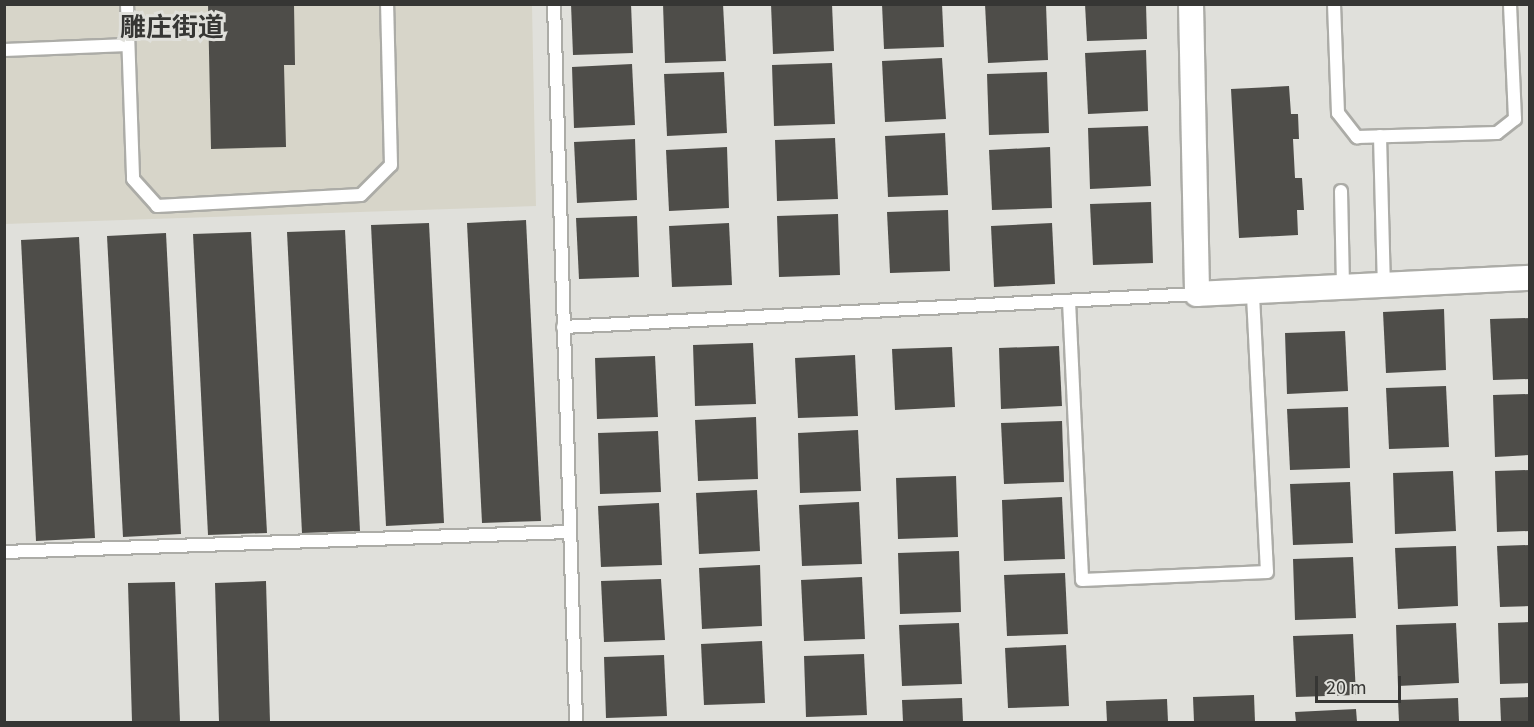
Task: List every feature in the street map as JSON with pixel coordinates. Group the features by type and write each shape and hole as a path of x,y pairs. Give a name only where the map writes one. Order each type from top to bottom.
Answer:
{"street":[{"path":"1191,4 1197,294 1530,278"}],"lane":[{"path":"127,4 133,179 157,206 362,195 391,165 387,4"},
{"path":"554,4 576,723"},
{"path":"1334,4 1338,113 1357,137 1497,133 1515,119 1510,4"},
{"path":"4,50 128,45"},
{"path":"1380,136 1384,285"},
{"path":"1341,191 1343,287"},
{"path":"1069,301 1082,580 1267,572 1253,292"},
{"path":"563,327 1197,294"},
{"path":"4,552 569,532"}],"shaded area":[{"path":"4,5 532,5 536,206 5,224"}],"building":[{"path":"208,4 294,4 295,65 284,65 286,147 211,149"},
{"path":"571,4 631,4 633,53 573,55"},
{"path":"663,4 723,4 726,61 665,63"},
{"path":"771,4 832,4 834,51 773,54"},
{"path":"882,4 942,4 944,47 884,49"},
{"path":"985,4 1046,4 1048,60 988,63"},
{"path":"1085,4 1146,4 1147,39 1087,41"},
{"path":"1146,50 1148,111 1088,114 1085,53"},
{"path":"942,58 946,119 885,122 882,61"},
{"path":"832,63 835,124 774,126 772,65"},
{"path":"632,64 635,125 574,128 572,67"},
{"path":"724,72 727,133 667,136 664,74"},
{"path":"1047,72 1049,133 989,135 987,74"},
{"path":"1289,86 1291,114 1298,114 1299,139 1293,139 1295,178 1302,178 1304,210 1297,210 1298,235 1239,238 1231,89"},
{"path":"1148,126 1151,186 1090,189 1088,128"},
{"path":"945,133 948,195 888,197 885,136"},
{"path":"835,138 838,199 777,201 775,140"},
{"path":"635,139 637,200 577,203 574,142"},
{"path":"727,147 729,208 669,211 666,150"},
{"path":"1050,147 1052,208 992,210 989,150"},
{"path":"1151,202 1153,263 1093,265 1090,204"},
{"path":"948,210 950,271 890,273 887,212"},
{"path":"838,214 840,275 779,277 777,216"},
{"path":"637,216 639,277 579,279 576,218"},
{"path":"526,220 541,521 482,523 467,223"},
{"path":"429,223 444,523 386,526 371,225"},
{"path":"729,223 732,285 672,287 669,226"},
{"path":"1052,223 1055,284 994,287 991,226"},
{"path":"345,230 360,531 302,533 287,232"},
{"path":"251,232 267,533 208,535 193,234"},
{"path":"166,233 181,534 123,537 107,236"},
{"path":"79,237 95,538 36,541 21,240"},
{"path":"1444,309 1446,370 1386,373 1383,312"},
{"path":"1530,318 1530,379 1493,380 1490,319"},
{"path":"1345,331 1348,391 1287,394 1285,333"},
{"path":"753,343 756,404 695,406 693,345"},
{"path":"1059,346 1062,406 1001,409 999,348"},
{"path":"952,347 955,407 895,410 892,349"},
{"path":"855,355 858,416 798,418 795,358"},
{"path":"655,356 658,417 597,419 595,358"},
{"path":"1446,386 1449,447 1389,449 1386,388"},
{"path":"1530,394 1530,455 1495,457 1493,395"},
{"path":"1348,407 1350,468 1290,470 1287,409"},
{"path":"756,417 758,479 698,481 695,420"},
{"path":"1062,421 1064,482 1004,484 1001,423"},
{"path":"858,430 861,491 800,493 798,433"},
{"path":"658,431 661,492 600,494 598,433"},
{"path":"1530,470 1530,531 1497,532 1495,471"},
{"path":"1453,471 1456,531 1395,534 1393,473"},
{"path":"956,476 958,537 898,539 896,478"},
{"path":"1350,482 1353,543 1293,545 1290,484"},
{"path":"757,490 760,551 699,554 696,493"},
{"path":"1062,497 1065,559 1004,561 1002,500"},
{"path":"859,502 862,564 802,566 799,505"},
{"path":"659,503 662,565 601,567 598,506"},
{"path":"1530,545 1530,606 1500,607 1497,546"},
{"path":"1456,546 1458,606 1398,609 1395,548"},
{"path":"959,551 961,612 900,614 898,553"},
{"path":"1353,557 1356,618 1295,620 1293,559"},
{"path":"760,565 762,626 702,629 699,568"},
{"path":"1065,573 1068,634 1007,636 1004,575"},
{"path":"862,577 865,639 804,641 801,580"},
{"path":"661,579 665,640 604,642 601,581"},
{"path":"266,581 270,722 219,722 215,583"},
{"path":"175,582 180,722 132,722 128,583"},
{"path":"1530,622 1530,683 1500,684 1498,623"},
{"path":"959,623 962,684 902,686 899,625"},
{"path":"1456,623 1459,683 1398,686 1396,625"},
{"path":"1353,634 1356,695 1296,697 1293,636"},
{"path":"762,641 765,703 704,705 701,644"},
{"path":"1066,645 1069,706 1008,708 1005,648"},
{"path":"864,654 867,715 806,717 804,656"},
{"path":"664,655 667,716 606,718 604,657"},
{"path":"1254,695 1255,722 1194,722 1193,697"},
{"path":"1530,697 1530,722 1501,722 1500,698"},
{"path":"962,698 963,722 903,722 902,700"},
{"path":"1458,698 1459,722 1399,722 1398,700"},
{"path":"1167,699 1168,722 1107,722 1106,701"},
{"path":"1356,709 1357,722 1296,722 1295,712"}],"district":[{"name":"雕庄街道","path":"172,25"}]}
